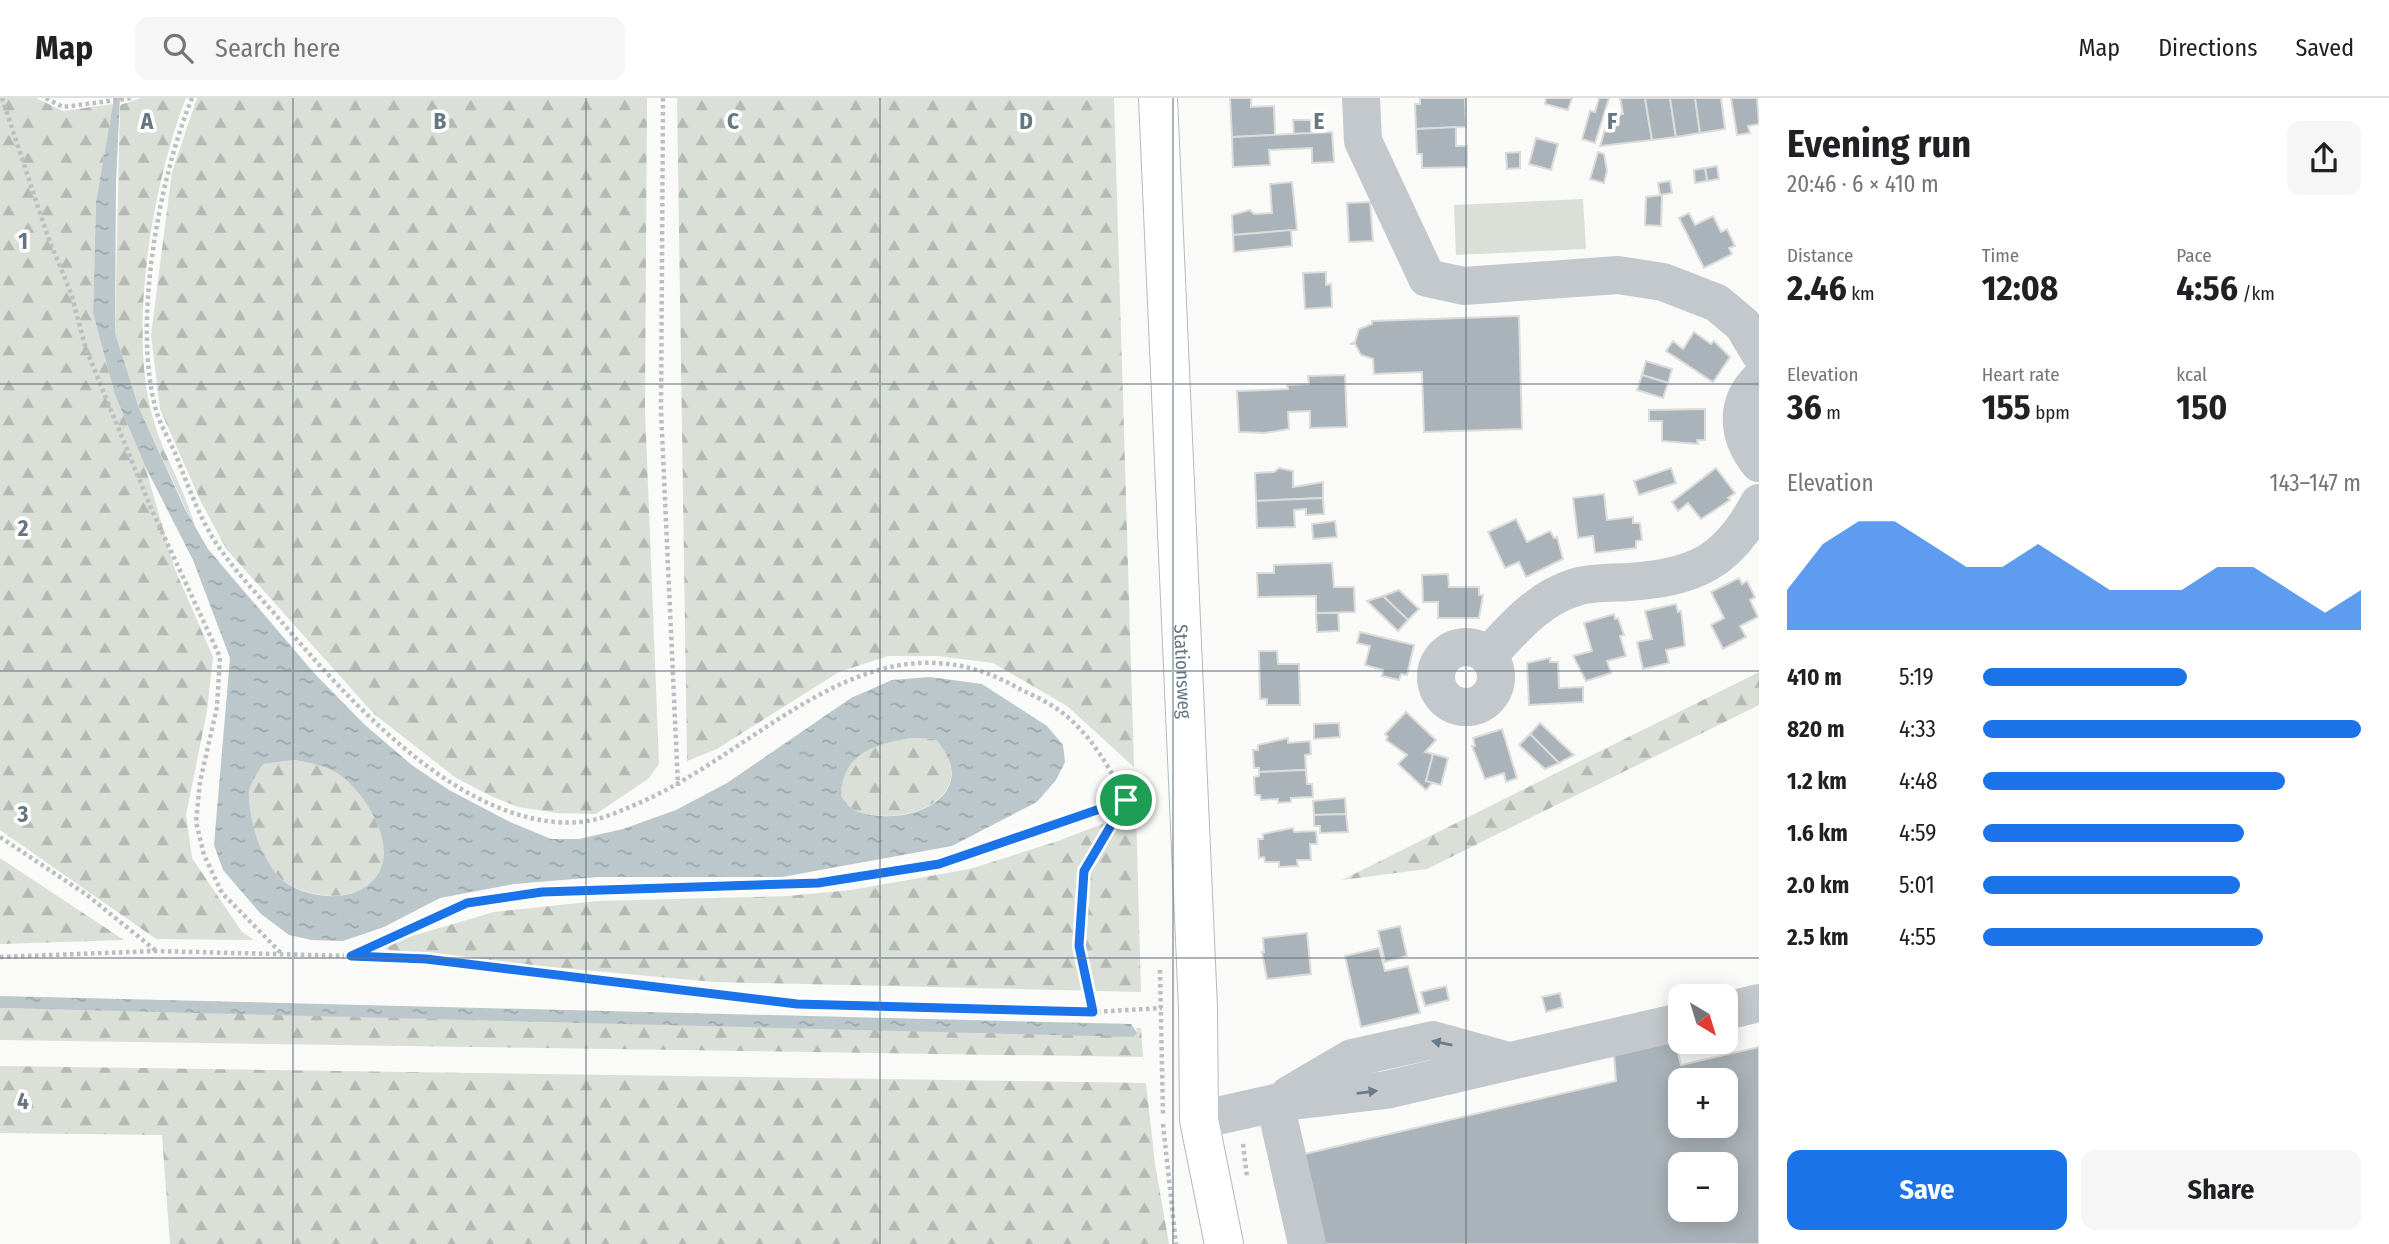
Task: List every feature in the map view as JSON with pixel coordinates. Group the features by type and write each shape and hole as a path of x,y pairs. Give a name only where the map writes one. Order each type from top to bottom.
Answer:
{"main road":[{"name":"Stationsweg","path":"1158,98 1198,1008 1199,1120 1224,1244"}],"street":[{"path":"1361,98 1363,141 1427,278 1464,286 1618,275 1663,282 1717,303 1743,326 1759,352"},
{"path":"1759,380 1746,397 1741,415 1742,433 1749,450 1759,463"},
{"path":"1488,656 1533,608 1576,587 1656,580 1704,567 1745,530 1759,503"},
{"path":"1738,1008 1759,1003"},
{"path":"1199,1120 1275,1103 1352,1058 1433,1040 1508,1061 1668,1025"},
{"path":"1275,1103 1307,1244"}],"path":[{"path":"2,98 48,237 71,293 86,349 151,508 220,657 217,707 200,782 195,822 204,855 222,893 283,955"},
{"path":"46,98 63,107 130,99"},
{"path":"192,98 168,171 146,336 156,411 197,506 221,551 320,668 370,718 452,783 514,814 554,822 596,822 678,787 846,679 886,665 934,664 989,671 1061,712 1110,768 1126,800"},
{"path":"663,98 661,411 678,787"},
{"path":"351,956 467,903 542,892 818,883 939,864 1126,800"},
{"path":"1093,1012 1079,946 1084,871 1126,800"},
{"path":"0,837 87,895 156,951"},
{"path":"0,957 156,951 426,959 797,1004 1093,1012 1161,1008"}],"green space":[{"path":"0,98 36,98 63,111 113,104 96,202 93,313 115,395 145,466 174,567 213,657 207,711 186,815 192,858 242,932 254,940 156,939 0,830"},
{"path":"141,98 186,98 174,132 155,211 148,253 143,336 145,375 155,426 196,531 139,408 115,333 120,105"},
{"path":"197,98 647,98 645,410 659,764 648,779 596,814 557,813 518,807 456,778 374,714 227,550 201,502 160,409 151,335 172,172"},
{"path":"677,98 1114,98 1134,767 1067,706 993,663 938,656 888,656 839,672 717,749 687,761"},
{"path":"1583,199 1586,249 1456,255 1454,205"},
{"path":"1759,672 1759,705 1427,869 1342,880"},
{"path":"910,738 935,739 948,759 951,777 945,792 933,803 916,811 896,815 876,815 852,809 841,796 847,770 854,761 872,748"},
{"path":"295,760 324,767 340,775 360,795 376,822 384,851 382,865 376,877 356,892 330,896 292,886 277,875 261,848 251,811 251,785 263,764"},
{"path":"1136,811 1141,992 714,982 398,953 378,946 494,912 597,901 788,896 851,890 970,869 1058,841"},
{"path":"0,858 124,940 0,944"},
{"path":"0,1008 1137,1033 1136,1028 1141,1028 1143,1057 0,1040"},
{"path":"0,1066 1146,1083 1155,1164 1169,1244 170,1244 162,1135 0,1133"}],"water":[{"path":"114,98 120,98 116,183 115,333 139,408 185,509 208,549 314,673 365,725 413,766 449,790 510,822 551,839 579,839 623,829 676,810 727,783 851,698 892,680 930,677 982,684 1047,726 1063,745 1065,762 1056,780 1037,802 952,846 782,877 598,877 514,884 440,898 384,927 343,941 312,940 289,935 261,914 223,870 214,845 230,658 193,560 145,466 115,395 93,313 96,202","holes":["910,738 935,739 949,759 951,777 946,792 933,804 916,812 896,816 876,816 852,809 841,796 847,770 854,761 872,748","295,760 324,767 340,775 360,795 376,822 384,851 382,865 376,877 356,892 317,895 292,886 277,875 261,848 251,811 251,785 263,764"]},
{"path":"0,996 1131,1024 1137,1033 1133,1037 0,1008"}],"building":[{"path":"1230,98 1251,98 1251,107 1274,106 1275,135 1232,137"},
{"path":"1420,98 1465,98 1466,127 1416,129 1415,104 1420,104"},
{"path":"1546,98 1572,98 1568,110 1545,104"},
{"path":"1599,98 1609,98 1595,143 1582,139 1590,111 1595,112"},
{"path":"1620,98 1645,98 1652,140 1600,146 1609,116 1623,114"},
{"path":"1645,98 1670,98 1676,137 1652,140"},
{"path":"1670,98 1695,98 1700,133 1676,137"},
{"path":"1695,98 1721,98 1725,129 1700,133"},
{"path":"1731,98 1757,98 1759,124 1748,126 1750,133 1737,135"},
{"path":"1293,120 1311,120 1311,133 1294,134"},
{"path":"1456,127 1456,146 1467,146 1467,167 1422,168 1422,154 1417,154 1416,129"},
{"path":"1332,132 1334,162 1312,163 1312,148 1269,150 1270,165 1233,167 1232,137"},
{"path":"1536,138 1558,144 1551,170 1529,164"},
{"path":"1520,152 1520,168 1507,169 1506,153"},
{"path":"1598,152 1604,154 1607,171 1604,183 1590,179"},
{"path":"1717,166 1719,179 1707,181 1705,168"},
{"path":"1705,168 1707,181 1695,183 1694,170"},
{"path":"1670,181 1672,193 1660,195 1658,183"},
{"path":"1292,182 1297,230 1233,235 1232,215 1250,210 1254,214 1272,213 1270,184"},
{"path":"1662,195 1661,226 1645,225 1646,197"},
{"path":"1370,202 1373,241 1349,242 1347,203"},
{"path":"1689,213 1695,225 1713,216 1721,232 1727,229 1735,246 1729,248 1732,254 1704,268 1679,218"},
{"path":"1291,230 1292,246 1234,252 1233,235"},
{"path":"1326,272 1326,285 1331,284 1332,307 1305,309 1303,273"},
{"path":"1519,316 1522,429 1424,432 1422,372 1374,374 1373,359 1361,355 1355,344 1350,344 1355,342 1359,329 1372,324 1372,321"},
{"path":"1694,332 1711,344 1714,341 1730,357 1713,382 1666,351 1673,341 1683,349"},
{"path":"1646,361 1672,369 1668,383 1642,375"},
{"path":"1345,375 1347,427 1310,428 1310,411 1288,412 1289,429 1265,433 1239,432 1237,391 1288,389 1287,385 1309,384 1308,376"},
{"path":"1642,375 1668,383 1663,398 1637,390"},
{"path":"1705,409 1705,440 1697,440 1698,444 1662,441 1662,421 1649,421 1649,410"},
{"path":"1279,468 1293,471 1293,487 1323,482 1323,498 1256,501 1255,473 1274,472"},
{"path":"1671,468 1676,483 1639,495 1634,481"},
{"path":"1716,468 1735,493 1728,498 1730,500 1701,519 1688,503 1678,511 1672,502"},
{"path":"1604,494 1607,520 1633,517 1633,523 1640,523 1642,540 1636,541 1636,548 1595,553 1593,536 1578,538 1573,498"},
{"path":"1323,498 1324,514 1306,515 1306,509 1294,510 1295,527 1257,528 1256,501"},
{"path":"1516,519 1527,542 1550,531 1554,538 1557,537 1563,559 1526,577 1519,562 1505,568 1488,532"},
{"path":"1335,521 1337,537 1313,539 1312,524"},
{"path":"1332,563 1334,587 1354,587 1355,612 1316,613 1316,596 1258,597 1257,573 1274,573 1274,565"},
{"path":"1448,574 1449,587 1479,587 1479,595 1483,595 1479,618 1438,618 1438,602 1423,602 1422,575"},
{"path":"1739,578 1742,584 1747,581 1755,597 1750,600 1758,617 1740,626 1746,637 1723,649 1711,625 1724,618 1711,592"},
{"path":"1399,590 1419,609 1408,620 1383,596"},
{"path":"1383,596 1408,620 1398,631 1367,601"},
{"path":"1676,604 1678,612 1681,611 1685,646 1666,650 1669,663 1643,669 1637,642 1652,639 1645,611"},
{"path":"1316,613 1338,613 1339,631 1317,632"},
{"path":"1614,614 1624,635 1620,636 1626,656 1607,661 1611,673 1586,681 1573,656 1592,651 1584,623"},
{"path":"1360,632 1414,645 1407,675 1401,674 1399,680 1382,676 1383,670 1365,665 1370,646 1357,643"},
{"path":"1259,651 1277,651 1278,664 1299,664 1300,705 1267,705 1267,699 1260,699"},
{"path":"1550,658 1550,662 1558,662 1559,688 1583,687 1583,702 1529,705 1527,663"},
{"path":"1406,712 1436,740 1425,752 1433,754 1426,781 1433,782 1426,790 1398,764 1407,755 1386,740 1388,737 1385,734"},
{"path":"1339,723 1340,737 1314,739 1314,724"},
{"path":"1540,723 1574,755 1559,763 1530,734"},
{"path":"1502,729 1517,778 1506,782 1504,773 1485,779 1472,746 1475,746 1473,738"},
{"path":"1530,734 1559,763 1545,769 1519,745"},
{"path":"1288,738 1288,743 1310,741 1311,754 1305,755 1306,770 1259,772 1259,768 1254,768 1253,750 1258,750 1258,745"},
{"path":"1433,754 1448,758 1441,785 1426,781"},
{"path":"1306,770 1307,784 1312,784 1313,797 1291,798 1291,802 1278,803 1278,799 1261,800 1260,795 1255,795 1254,777 1259,776 1259,772"},
{"path":"1345,798 1346,814 1314,815 1313,801"},
{"path":"1346,814 1348,832 1320,833 1320,826 1314,826 1314,815"},
{"path":"1293,828 1294,832 1316,831 1317,844 1310,844 1311,860 1297,860 1298,866 1279,867 1279,862 1265,862 1264,857 1259,858 1258,839 1263,839 1263,834"},
{"path":"1400,926 1407,956 1385,962 1378,931"},
{"path":"1307,933 1311,974 1267,979 1262,952 1263,938"},
{"path":"1379,948 1385,971 1408,966 1420,1013 1361,1027 1345,956"},
{"path":"1446,986 1449,1000 1425,1006 1421,992"},
{"path":"1560,993 1563,1007 1546,1012 1542,997"},
{"path":"1668,1042 1668,1054 1678,1054 1681,1065 1759,1047 1759,1244 1321,1244 1300,1155 1616,1081 1614,1055"}],"route":[{"path":"1126,800 1084,871 1079,946 1093,1012 978,1011 797,1004 426,959 351,956 467,903 542,892 818,883 939,864 1126,800"}]}
